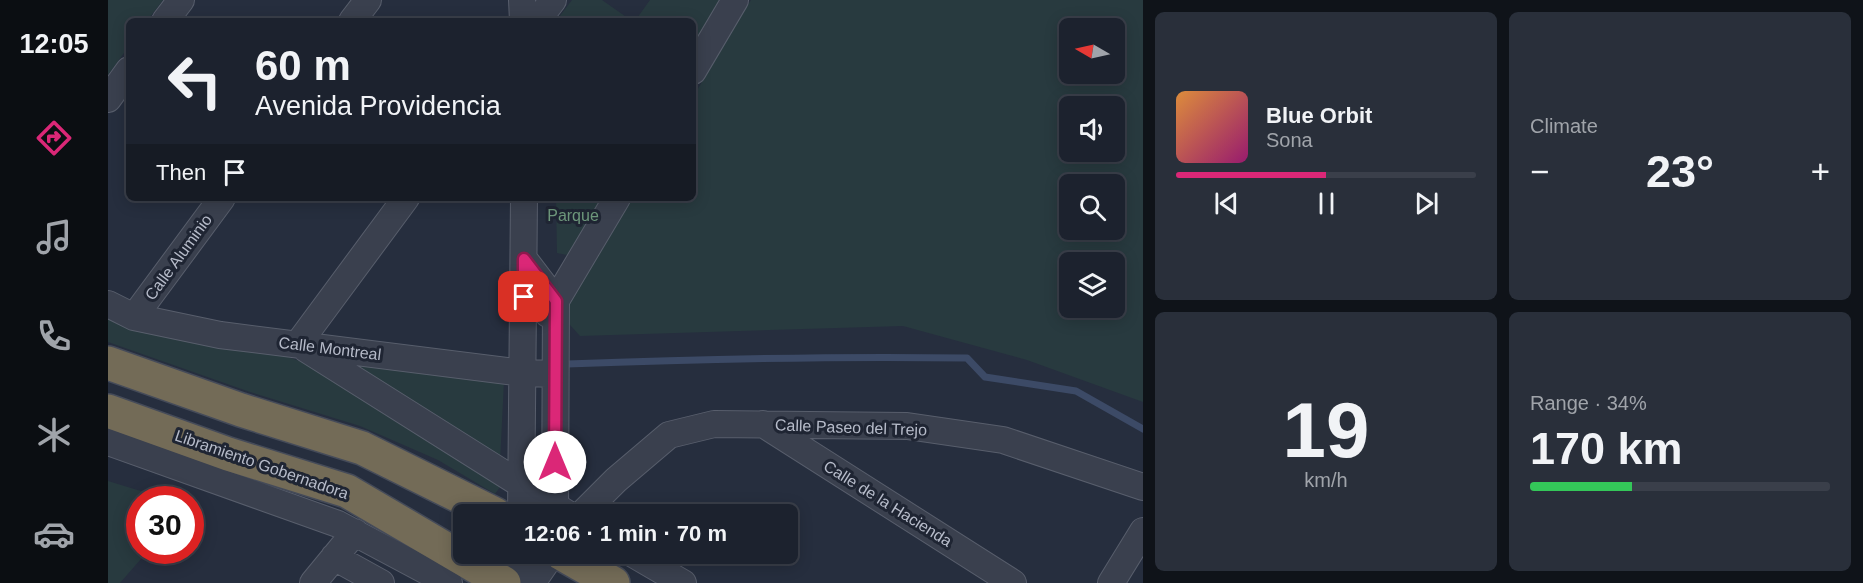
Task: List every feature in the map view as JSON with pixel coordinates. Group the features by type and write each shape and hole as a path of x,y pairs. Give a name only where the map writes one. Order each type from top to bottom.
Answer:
{"highway":[{"path":"108,363 241,410 362,448 475,504"},
{"name":"Libramiento Gobernadora","path":"108,411 228,454 347,491 504,583"},
{"path":"580,564 613,583"}],"street":[{"path":"167,18 181,0"},
{"path":"354,18 368,0"},
{"path":"522,0 523,18"},
{"path":"539,18 553,0"},
{"path":"696,66 735,0"},
{"path":"108,99 126,74"},
{"name":"Calle Aluminio","path":"134,317 220,201"},
{"path":"404,201 298,344 547,504"},
{"path":"521,504 524,201"},
{"path":"523,364 556,301 615,201"},
{"path":"524,259 556,301 555,374 559,504"},
{"name":"Calle Montreal","path":"108,304 134,317 219,335 523,364 555,374"},
{"name":"Calle Paseo del Trejo","path":"592,504 616,480 669,435 714,424 907,426 1003,440 1143,487"},
{"name":"Calle de la Hacienda","path":"763,424 1013,583"},
{"path":"108,442 338,524 449,583"},
{"path":"1111,583 1143,531"},
{"path":"313,583 355,532"},
{"path":"334,557 381,583"},
{"path":"522,564 523,583"},
{"path":"532,583 545,564"},
{"path":"650,564 682,583"}],"green space":[{"path":"108,0 163,0 149,18 126,18 126,50 108,75"},
{"path":"572,0 602,0 628,18 558,18"},
{"path":"650,0 722,0 696,42 696,18 637,18"},
{"path":"751,0 1143,0 1143,402 1027,360 903,326 580,336 562,316 631,201 696,201 696,92"},
{"name":"Parque","path":"556,201 600,201 567,255 557,253"},
{"path":"108,317 208,345 288,357 302,362 343,383 500,487 495,494 438,460 360,426 250,392 108,342"},
{"path":"350,360 504,381 500,463"},
{"path":"108,481 126,486 126,564 137,564 120,583 108,583"}],"waterway":[{"path":"567,364 767,358 967,358 985,377 1076,391 1143,429"}],"route":[{"path":"524,297 524,259 556,301 555,462"}]}
